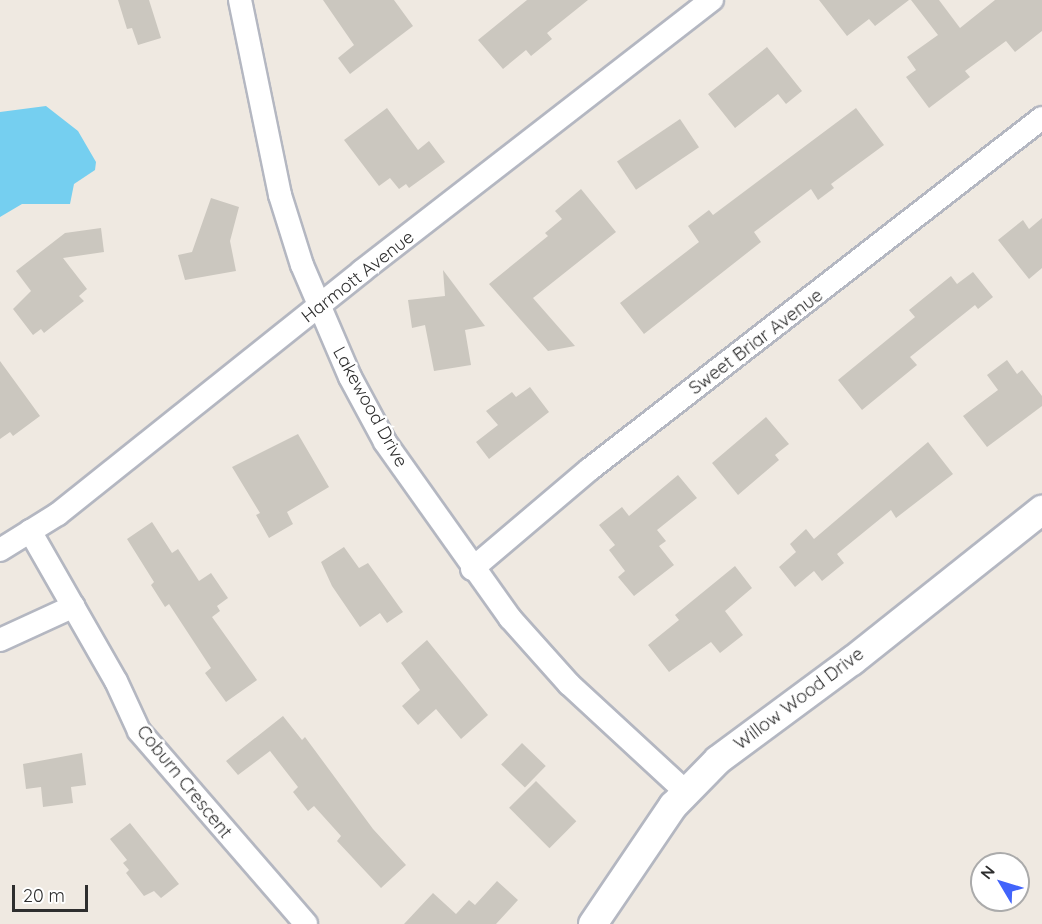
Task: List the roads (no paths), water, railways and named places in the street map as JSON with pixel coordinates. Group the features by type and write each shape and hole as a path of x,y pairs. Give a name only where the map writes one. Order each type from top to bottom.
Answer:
{"street":[{"name":"Lakewood Drive","path":"240,0 280,195 318,308 385,442 472,569 510,618 569,684 686,792"},
{"name":"Harmott Avenue","path":"0,550 68,507 712,0"},
{"name":"Sweet Briar Avenue","path":"472,569 575,481 1042,118"},
{"name":"Willow Wood Drive","path":"592,924 686,792 717,760 852,661 1042,510"},
{"name":"Coburn Crescent","path":"30,531 116,681 139,731 306,924"},
{"path":"0,640 74,606"}],"water":[{"path":"46,106 78,131 96,162 95,170 74,184 70,204 22,204 0,217 0,112"}]}
